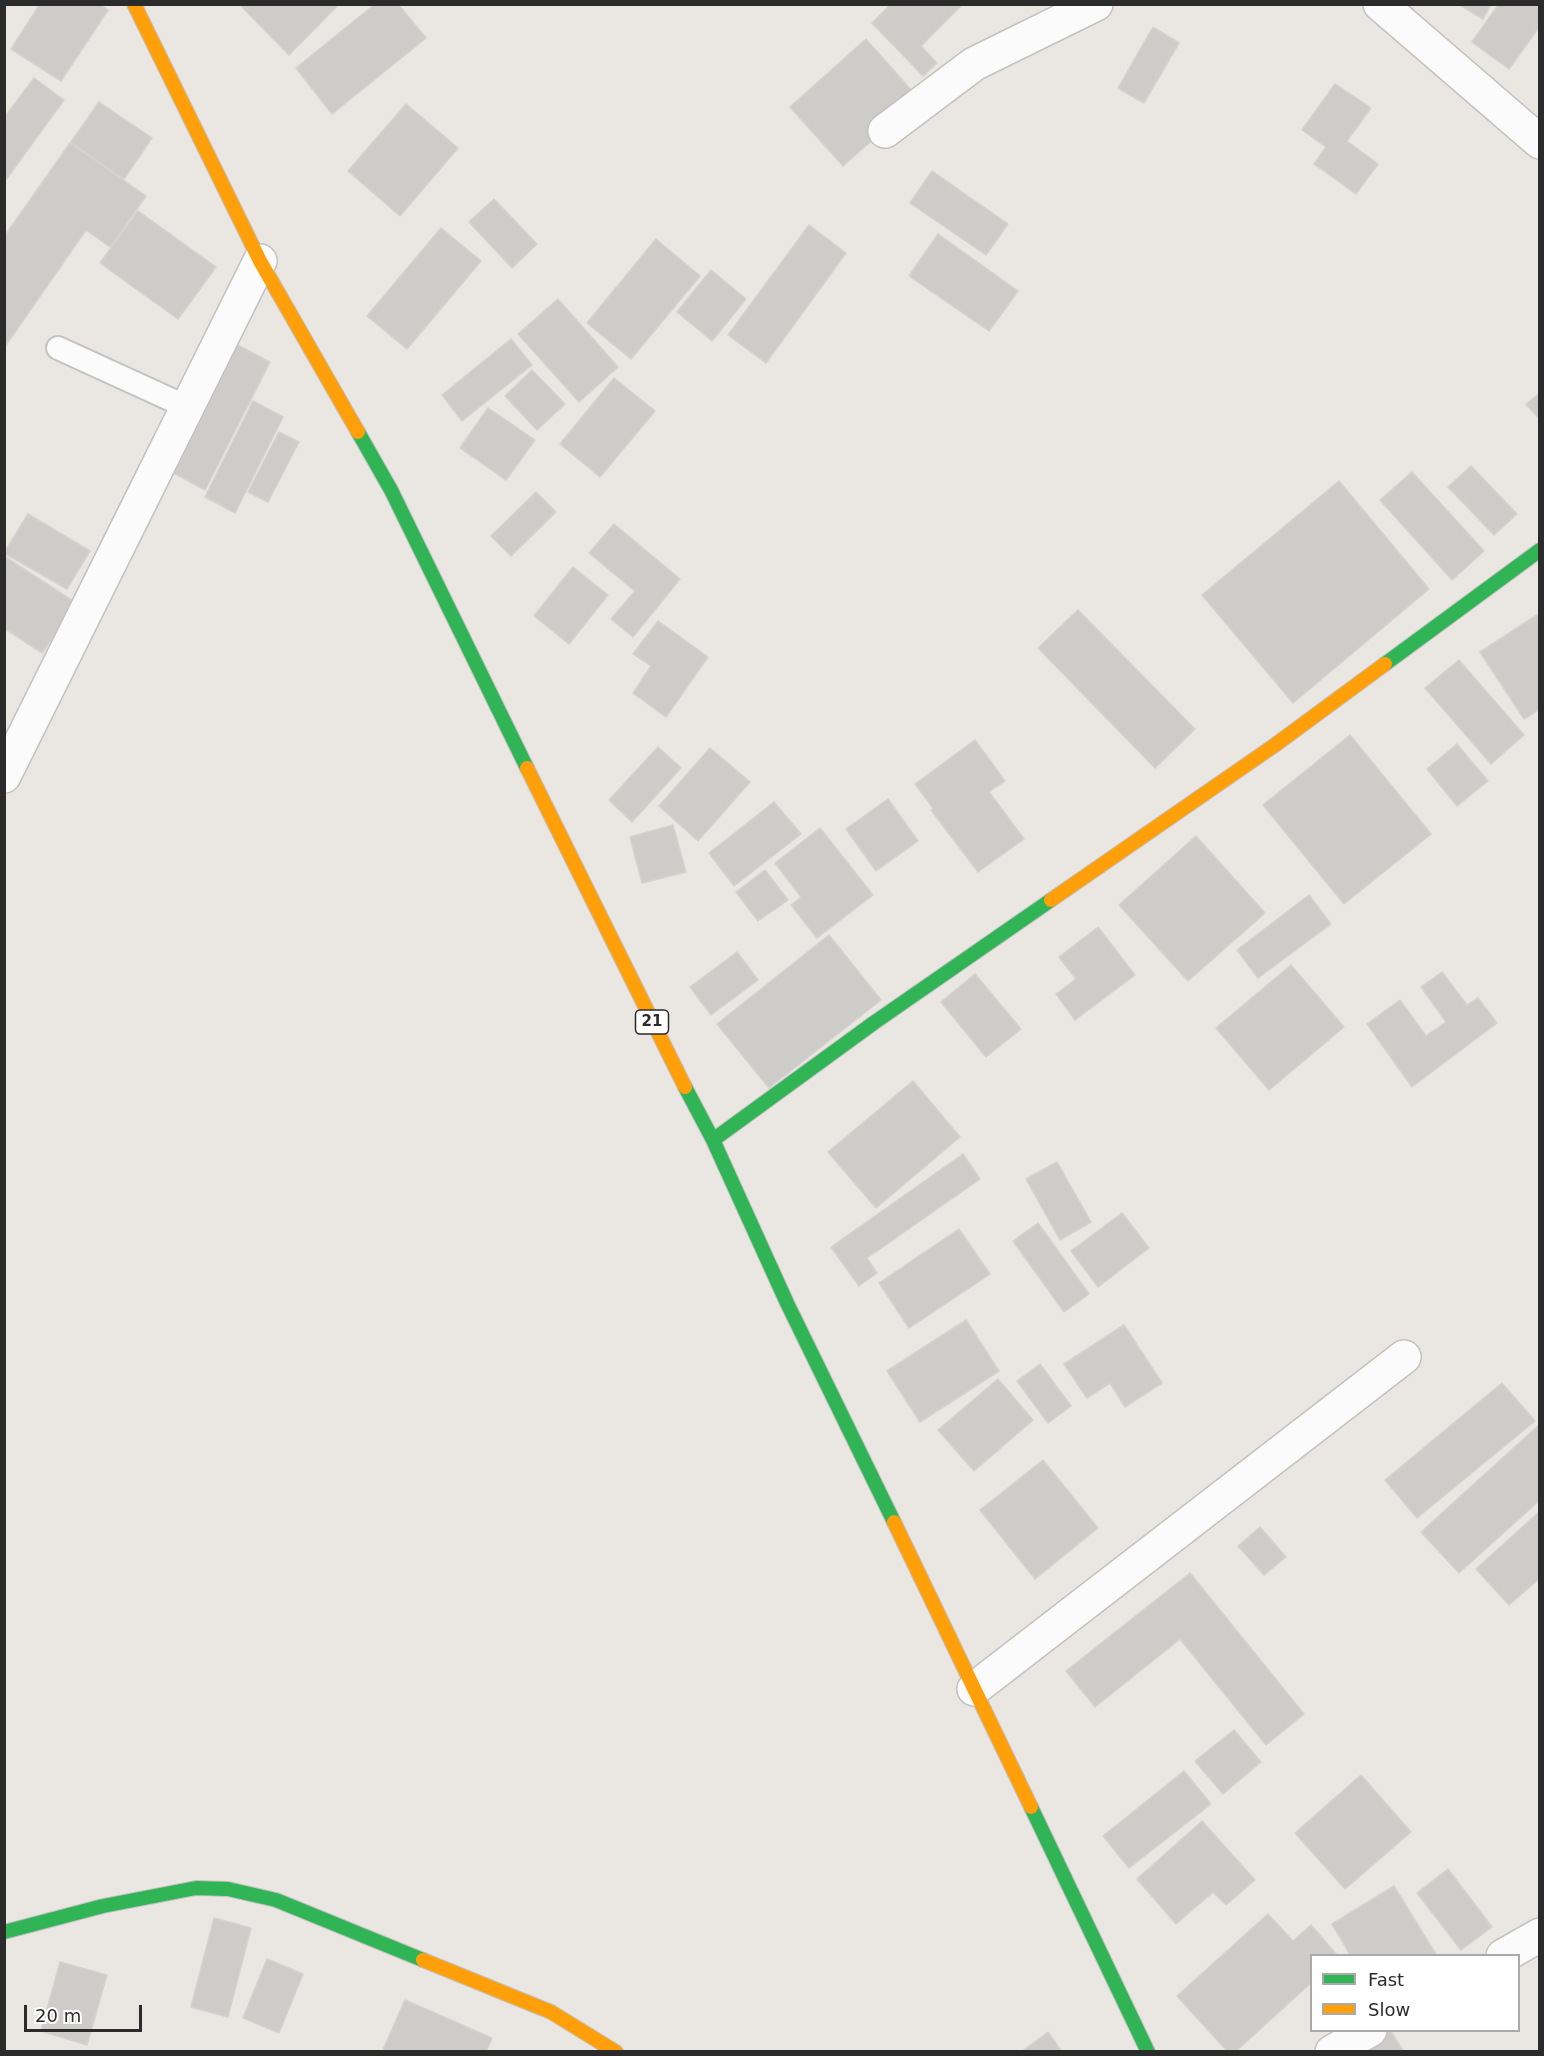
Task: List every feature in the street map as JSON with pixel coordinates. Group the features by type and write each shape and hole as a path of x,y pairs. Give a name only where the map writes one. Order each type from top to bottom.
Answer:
{"main road":[{"name":"21","path":"134,4 260,261 391,490 663,1045 713,1140 787,1303 1148,2052"},
{"path":"713,1140 875,1022 1275,745 1539,550"},
{"path":"4,1932 103,1906 196,1888 228,1889 254,1894 318,1916 551,2012 616,2052"}],"street":[{"path":"885,131 974,64 1096,4"},
{"path":"1380,4 1539,142"},
{"path":"4,776 260,261"},
{"path":"975,1689 1404,1357"},
{"path":"1506,1954 1539,1935"},
{"path":"1332,2052 1368,2032"}],"lane":[{"path":"58,348 187,408"}],"building":[{"path":"40,4 99,4 108,10 61,81 11,49"},
{"path":"245,4 339,4 289,55 242,7"},
{"path":"375,4 398,4 426,38 332,114 296,68"},
{"path":"891,4 963,4 921,46 937,63 923,76 872,23"},
{"path":"1458,4 1491,4 1483,19"},
{"path":"1499,4 1540,4 1540,26 1509,69 1472,42"},
{"path":"1153,27 1179,43 1144,103 1118,88"},
{"path":"866,39 919,99 843,166 790,107"},
{"path":"34,78 64,100 5,181 4,118"},
{"path":"1335,84 1371,108 1347,141 1378,164 1356,194 1314,164 1326,147 1302,130"},
{"path":"99,102 152,138 124,179 71,142"},
{"path":"406,104 458,148 400,216 348,171"},
{"path":"70,143 146,196 110,247 86,230 4,348 4,237"},
{"path":"932,171 1008,224 986,255 910,203"},
{"path":"494,199 537,244 512,268 469,222"},
{"path":"138,211 216,267 178,319 100,263"},
{"path":"809,225 846,253 766,363 728,335"},
{"path":"441,228 481,261 407,349 367,316"},
{"path":"938,234 1018,291 989,331 909,276"},
{"path":"656,239 700,276 631,359 587,323"},
{"path":"711,270 746,299 712,341 677,312"},
{"path":"558,299 618,367 579,402 518,334"},
{"path":"226,339 270,362 205,490 161,466"},
{"path":"511,339 532,365 462,421 442,395"},
{"path":"532,370 565,404 537,430 505,396"},
{"path":"614,378 655,411 600,477 560,444"},
{"path":"1540,393 1540,420 1526,404"},
{"path":"253,401 283,417 235,513 205,497"},
{"path":"488,408 535,440 506,480 460,448"},
{"path":"279,432 299,442 268,502 248,492"},
{"path":"1471,466 1517,514 1494,535 1448,487"},
{"path":"1412,472 1484,551 1452,580 1380,500"},
{"path":"1339,481 1429,589 1293,703 1202,595"},
{"path":"536,492 556,512 511,556 491,536"},
{"path":"28,514 90,551 67,589 4,553"},
{"path":"614,524 680,579 633,637 611,619 635,591 589,553"},
{"path":"4,556 76,603 42,653 4,628"},
{"path":"573,567 608,595 569,644 534,616"},
{"path":"1078,610 1195,729 1155,768 1038,648"},
{"path":"1540,613 1540,709 1524,719 1480,652"},
{"path":"658,621 708,657 666,717 633,693 651,666 633,654"},
{"path":"1459,660 1524,735 1491,764 1425,688"},
{"path":"1350,735 1431,834 1344,904 1263,805"},
{"path":"975,740 1005,781 989,792 1024,839 978,872 931,810 933,808 915,784"},
{"path":"1457,744 1488,781 1457,806 1427,769"},
{"path":"658,747 681,768 632,822 609,800"},
{"path":"710,748 750,782 698,841 659,806"},
{"path":"888,799 918,841 876,871 846,829"},
{"path":"774,802 801,834 734,886 709,853"},
{"path":"673,825 686,872 642,883 630,837"},
{"path":"820,828 873,895 817,938 791,905 801,897 775,863"},
{"path":"1196,836 1265,913 1188,981 1119,905"},
{"path":"765,870 788,900 758,921 736,892"},
{"path":"1309,895 1331,924 1258,978 1237,950"},
{"path":"1098,927 1135,975 1075,1020 1056,994 1076,979 1059,957"},
{"path":"829,935 881,1000 769,1088 717,1024"},
{"path":"737,952 758,980 711,1015 690,987"},
{"path":"1291,965 1344,1027 1269,1090 1216,1028"},
{"path":"1442,972 1467,1005 1478,998 1497,1023 1412,1087 1367,1024 1400,1000 1426,1036 1446,1022 1421,987"},
{"path":"975,974 1021,1029 986,1057 941,1002"},
{"path":"913,1081 960,1137 876,1208 828,1152"},
{"path":"963,1154 980,1179 867,1258 877,1273 859,1286 831,1247"},
{"path":"1057,1162 1091,1222 1060,1240 1026,1179"},
{"path":"1122,1213 1149,1248 1098,1287 1071,1251"},
{"path":"1038,1223 1089,1294 1064,1312 1013,1241"},
{"path":"959,1229 990,1274 909,1328 879,1283"},
{"path":"966,1320 999,1371 920,1422 887,1371"},
{"path":"1124,1325 1162,1383 1125,1407 1110,1383 1087,1398 1064,1364"},
{"path":"1040,1364 1071,1406 1048,1423 1017,1381"},
{"path":"998,1379 1033,1420 974,1471 938,1430"},
{"path":"1502,1383 1535,1421 1417,1518 1385,1480"},
{"path":"1540,1424 1540,1500 1459,1573 1421,1532"},
{"path":"1043,1460 1098,1528 1035,1579 980,1510"},
{"path":"1540,1511 1540,1578 1509,1605 1476,1569"},
{"path":"1260,1527 1286,1557 1264,1575 1238,1546"},
{"path":"1190,1573 1304,1714 1266,1745 1180,1639 1095,1707 1066,1671"},
{"path":"1234,1730 1261,1762 1223,1794 1195,1761"},
{"path":"1184,1771 1211,1804 1129,1868 1103,1836"},
{"path":"1361,1775 1411,1832 1345,1889 1295,1833"},
{"path":"1202,1821 1255,1880 1226,1905 1213,1892 1176,1924 1137,1879"},
{"path":"1448,1869 1492,1927 1461,1950 1417,1893"},
{"path":"1394,1886 1436,1954 1350,1954 1332,1924"},
{"path":"1268,1914 1293,1941 1311,1925 1336,1954 1310,1954 1310,1984 1235,2052 1228,2052 1177,1996"},
{"path":"214,1918 251,1928 228,2017 191,2007"},
{"path":"267,1959 303,1974 279,2033 243,2018"},
{"path":"60,1962 107,1975 87,2045 41,2031"},
{"path":"405,2000 492,2038 486,2052 382,2052"},
{"path":"1048,2032 1062,2052 1021,2052"},
{"path":"1379,2032 1391,2032 1404,2052 1349,2052"}],"traffic: fast":[{"path":"358,432 391,490 527,768"},
{"path":"1385,664 1540,550"},
{"path":"713,1140 875,1022 1051,900"},
{"path":"685,1087 713,1140 787,1303 894,1522"},
{"path":"1031,1807 1148,2052"},
{"path":"4,1932 103,1906 196,1888 228,1889 276,1900 423,1960"}],"traffic: slow":[{"path":"134,4 260,261 358,432"},
{"path":"1051,900 1275,745 1385,664"},
{"path":"527,768 685,1087"},
{"path":"894,1522 1031,1807"},
{"path":"423,1960 551,2012 616,2052"}]}
